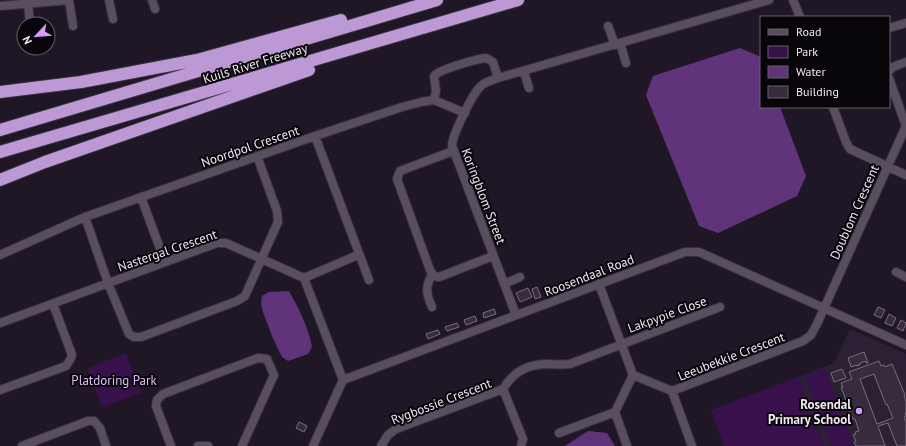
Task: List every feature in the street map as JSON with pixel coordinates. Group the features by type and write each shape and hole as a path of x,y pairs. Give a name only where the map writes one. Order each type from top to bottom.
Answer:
{"highway":[{"name":"Kuils River Freeway","path":"0,130 438,0"},
{"name":"Kuils River Freeway","path":"0,152 518,0"},
{"path":"0,92 81,82 183,63 377,10 404,10"},
{"path":"0,180 45,162 268,84 394,42 432,25"}],"street":[{"path":"0,6 69,0 73,26"},
{"path":"109,0 113,19"},
{"path":"152,0 154,9"},
{"name":"Koringblom Street","path":"516,315 453,151 453,139 465,113 480,87 487,82 498,78 524,72 769,0"},
{"path":"793,0 800,16"},
{"path":"28,4 29,16"},
{"path":"890,28 906,23"},
{"path":"608,26 626,63"},
{"path":"434,100 436,91 434,76 451,68 486,58 494,65 498,78"},
{"path":"890,70 906,62"},
{"path":"524,72 528,88"},
{"path":"890,81 906,126"},
{"path":"315,136 421,102 434,100 465,113"},
{"path":"833,108 847,146 850,149 906,175"},
{"name":"Doublom Crescent","path":"824,309 906,126"},
{"name":"Noordpol Crescent","path":"0,255 85,217 315,136 358,255 369,280"},
{"path":"432,307 426,291 432,274 397,179 400,171 453,151"},
{"path":"85,217 108,283 129,334 136,338 241,299 245,296 276,227 278,217 275,202 257,156"},
{"path":"141,197 166,262"},
{"name":"Nastergal Crescent","path":"0,324 222,242 230,244 304,278"},
{"name":"Roosendaal Road","path":"343,380 686,252 699,252 906,345"},
{"path":"313,446 343,380 304,278 358,255"},
{"path":"432,274 439,277 494,256"},
{"path":"896,272 906,277"},
{"path":"504,284 520,277"},
{"path":"559,433 615,412 633,375 599,284"},
{"path":"0,390 66,366 70,360 72,355 53,304"},
{"name":"Lakpypie Close","path":"503,389 513,375 523,369 539,365 570,364 720,307"},
{"name":"Leeubekkie Crescent","path":"633,375 672,391 802,341 811,335 824,309"},
{"path":"171,446 156,406 157,400 163,394 258,358 267,358 274,375 242,446"},
{"name":"Rygbossie Crescent","path":"381,446 388,435 396,429 503,389 523,439 522,446"},
{"path":"672,391 692,446"},
{"path":"615,412 627,446"},
{"path":"22,446 88,421 94,421 100,428 106,446"},
{"path":"198,446 208,446"}],"shaded area":[{"name":"Rosendal Primary School","path":"850,329 906,354 906,446 824,446 798,377 834,363"}],"green space":[{"name":"Platdoring Park","path":"126,353 141,393 102,407 87,368"},
{"path":"825,368 854,446 831,446 805,376"},
{"path":"798,377 824,446 724,446 711,410"}],"water":[{"path":"740,48 760,57 760,108 780,108 806,176 797,196 718,233 699,226 646,95 653,76"},
{"path":"289,291 306,325 312,347 308,354 288,361 282,357 272,336 261,303 262,296 269,292"},
{"path":"588,431 607,433 615,446 565,446"}],"building":[{"path":"537,287 541,297 535,299 532,289"},
{"path":"528,288 532,297 520,302 516,293"},
{"path":"878,307 885,310 881,318 874,315"},
{"path":"494,309 496,314 484,318 483,313"},
{"path":"889,314 896,318 892,326 885,323"},
{"path":"475,316 477,321 466,325 464,320"},
{"path":"901,320 906,323 903,331 897,328"},
{"path":"457,323 459,327 447,331 445,327"},
{"path":"438,330 440,334 428,339 426,334"},
{"path":"864,352 868,363 865,361 859,364 860,365 851,367 848,358"},
{"path":"879,361 881,366 884,365 885,367 892,364 905,395 906,416 904,417 906,422 906,446 897,446 888,423 878,426 885,446 856,446 854,442 856,441 853,435 856,434 855,432 859,431 841,387 843,387 841,383 852,379 849,372","holes":["874,374 886,405 887,404 893,418 877,424 860,379"]},
{"path":"842,369 846,378 834,382 831,373"},
{"path":"299,422 307,426 304,432 296,428"}],"place":[{"name":"Rosendal Primary School","path":"859,411"}]}
